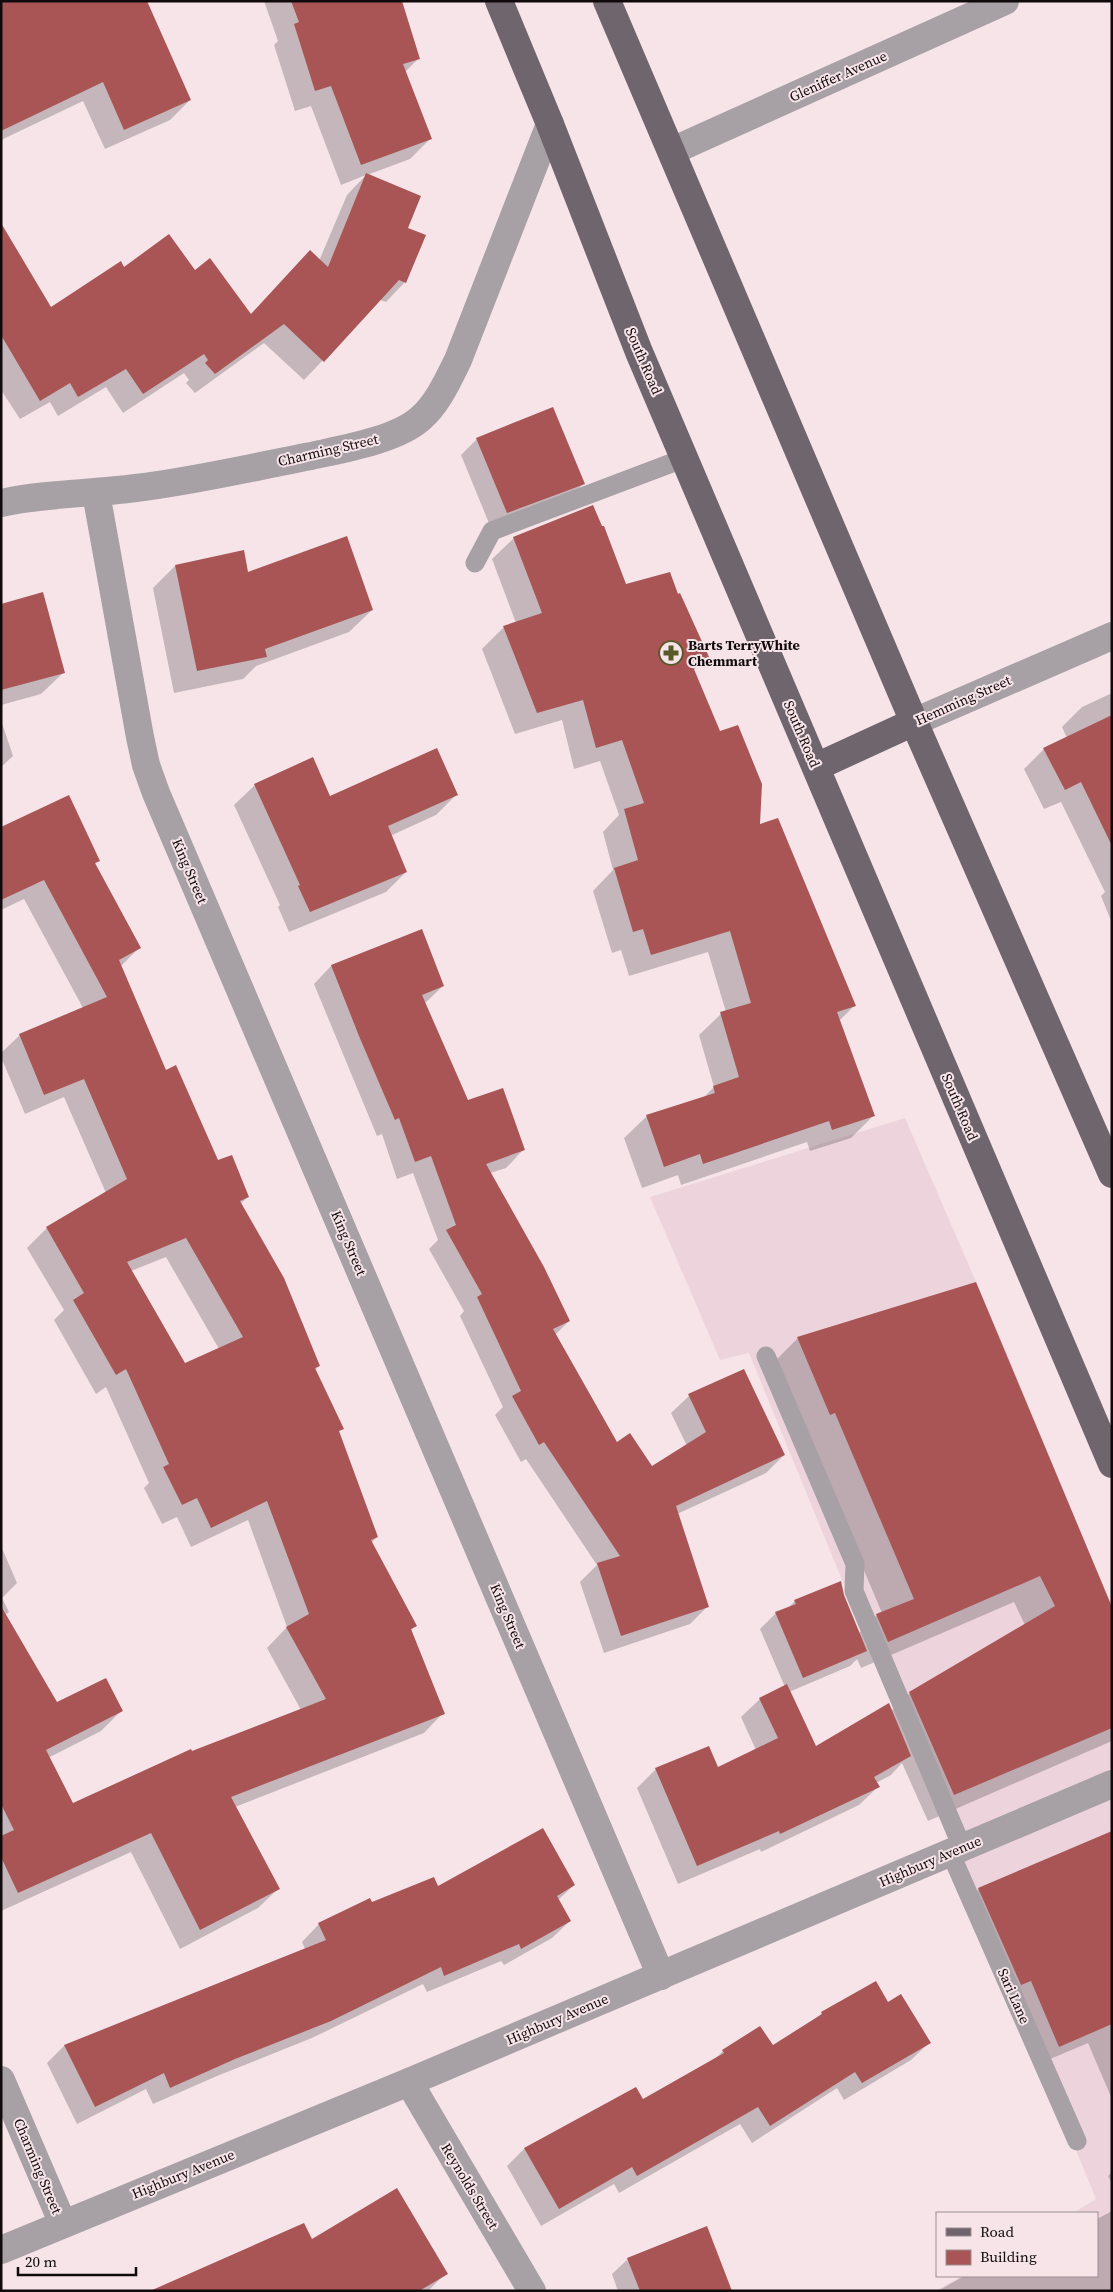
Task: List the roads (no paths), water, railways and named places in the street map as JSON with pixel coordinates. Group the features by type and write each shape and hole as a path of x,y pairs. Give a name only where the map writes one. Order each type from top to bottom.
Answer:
{"main road":[{"name":"South Road","path":"499,1 550,124 639,352 1111,1459"},
{"path":"607,1 914,722 1112,1174"},
{"name":"Hemming Street","path":"816,767 914,722"}],"street":[{"name":"Gleniffer Avenue","path":"672,151 1005,1"},
{"name":"Charming Street","path":"1,503 40,497 96,493 212,476 356,447 402,429 421,418 442,391 458,360 550,124"},
{"name":"King Street","path":"96,493 140,738 146,765 156,793 661,1976"},
{"name":"Hemming Street","path":"914,722 1112,636"},
{"name":"Highbury Avenue","path":"1,2250 409,2082 1112,1784"},
{"name":"Charming Street","path":"1,2080 63,2224"},
{"name":"Reynolds Street","path":"409,2082 532,2291"}],"lane":[{"path":"474,563 492,531 685,458"},
{"name":"Sari Lane","path":"766,1356 855,1564 854,1591 956,1850 1077,2141"}],"place":[{"name":"Barts TerryWhite Chemmart","path":"671,653"}]}
